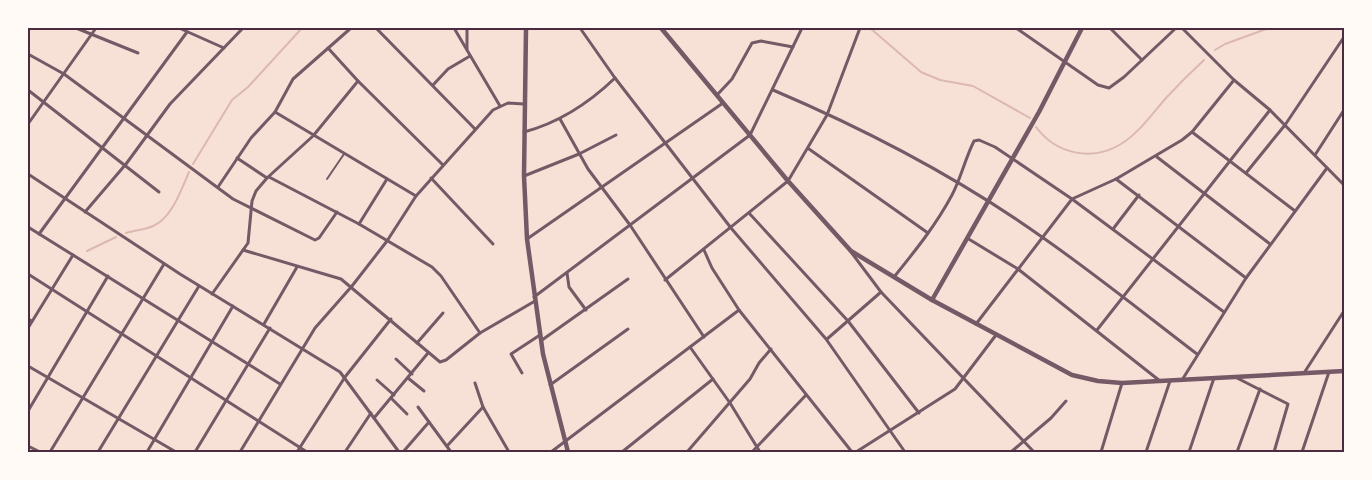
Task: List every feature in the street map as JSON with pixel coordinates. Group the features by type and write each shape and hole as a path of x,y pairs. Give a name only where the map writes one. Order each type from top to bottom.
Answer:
{"street":[{"path":"76,28 138,53"},
{"path":"28,124 96,28"},
{"path":"179,28 224,48"},
{"path":"85,212 126,164 170,104 243,28"},
{"path":"218,187 251,138 275,112 293,79 351,28"},
{"path":"378,28 475,129"},
{"path":"454,28 500,106"},
{"path":"467,28 467,50"},
{"path":"526,28 524,176 527,239 550,385 568,452"},
{"path":"580,28 615,78 731,228 826,339 905,452"},
{"path":"661,28 788,182 850,251 881,292 963,381 1034,452"},
{"path":"243,250 296,267 327,273 352,286 438,361 446,360 480,333 535,299 750,135 802,28"},
{"path":"665,280 788,182 827,115 860,28"},
{"path":"1016,28 1098,85 1110,88 1176,28"},
{"path":"932,300 989,202 1082,28"},
{"path":"1110,28 1142,60"},
{"path":"1182,28 1234,80 1270,110 1344,185"},
{"path":"39,234 188,32"},
{"path":"1246,173 1285,125 1344,37"},
{"path":"717,95 732,79 752,43 761,41 793,47"},
{"path":"328,48 358,81 443,165"},
{"path":"28,54 64,74 233,199 315,240 320,238 337,212"},
{"path":"433,85 448,69 470,56"},
{"path":"524,132 548,125 560,119 615,78"},
{"path":"976,324 1072,199 1116,179 1157,157 1192,132 1234,80"},
{"path":"212,294 243,250 250,236 252,208 256,191 313,136 358,81"},
{"path":"28,90 126,164 159,192"},
{"path":"773,90 898,149 958,182 1042,237 1197,354"},
{"path":"240,452 315,328 352,286 387,241 416,196 475,129 500,106 508,103 524,104"},
{"path":"527,239 723,103"},
{"path":"1097,330 1270,110"},
{"path":"1315,156 1344,110"},
{"path":"275,112 416,196"},
{"path":"560,119 579,154 630,225 704,337"},
{"path":"1192,132 1295,211"},
{"path":"524,176 579,154 616,135"},
{"path":"894,277 928,232 958,182 964,162 977,140 986,142 1072,199 1154,258 1224,312"},
{"path":"809,148 928,232"},
{"path":"1157,157 1270,244"},
{"path":"237,158 268,178 359,224 436,271 480,333"},
{"path":"1181,380 1246,278 1327,168"},
{"path":"28,174 164,264 336,369 345,377 399,452 429,422"},
{"path":"431,178 493,244"},
{"path":"359,224 387,179"},
{"path":"1116,179 1179,225 1246,278"},
{"path":"1113,229 1139,195"},
{"path":"749,213 848,321 920,413"},
{"path":"28,227 280,384"},
{"path":"967,238 1018,269 1161,382"},
{"path":"704,250 716,276 739,310 854,452 920,413 963,381 996,335"},
{"path":"850,251 932,300 1072,375 1098,381 1161,382 1344,371"},
{"path":"28,328 73,254"},
{"path":"50,452 164,264"},
{"path":"264,324 296,267"},
{"path":"567,273 569,287 586,310"},
{"path":"28,274 307,452"},
{"path":"28,411 108,276"},
{"path":"522,374 511,354 586,310 628,279"},
{"path":"98,452 199,286"},
{"path":"826,339 881,292"},
{"path":"147,452 233,306"},
{"path":"551,452 739,310"},
{"path":"1303,374 1344,310"},
{"path":"417,343 443,313"},
{"path":"28,319 32,321"},
{"path":"297,452 345,377 391,319"},
{"path":"195,452 270,328"},
{"path":"550,385 628,329"},
{"path":"690,347 730,403 760,452"},
{"path":"687,452 750,379 759,362 771,349"},
{"path":"374,418 429,353"},
{"path":"396,359 412,374"},
{"path":"28,366 176,452"},
{"path":"1302,452 1330,372"},
{"path":"1236,377 1288,404 1274,452"},
{"path":"408,378 424,391"},
{"path":"1189,452 1214,378"},
{"path":"622,452 713,379"},
{"path":"377,380 407,414"},
{"path":"1146,452 1170,381"},
{"path":"1101,452 1122,382"},
{"path":"474,383 483,407 509,452"},
{"path":"1237,452 1260,389"},
{"path":"752,452 806,395"},
{"path":"1012,452 1066,401"},
{"path":"418,407 451,452"},
{"path":"447,446 483,407"},
{"path":"345,452 371,414"},
{"path":"28,446 40,452"}],"lane":[{"path":"327,180 344,154"}],"waterway":[{"path":"193,164 232,100 248,87 302,28"},
{"path":"870,28 921,72 940,80 973,86 1030,118"},
{"path":"1215,50 1225,44 1269,28"},
{"path":"1036,127 1054,144 1064,149 1087,154 1110,150 1134,134 1204,60"},
{"path":"126,233 150,227 166,217 175,203 189,172"},
{"path":"87,251 116,237"}]}
